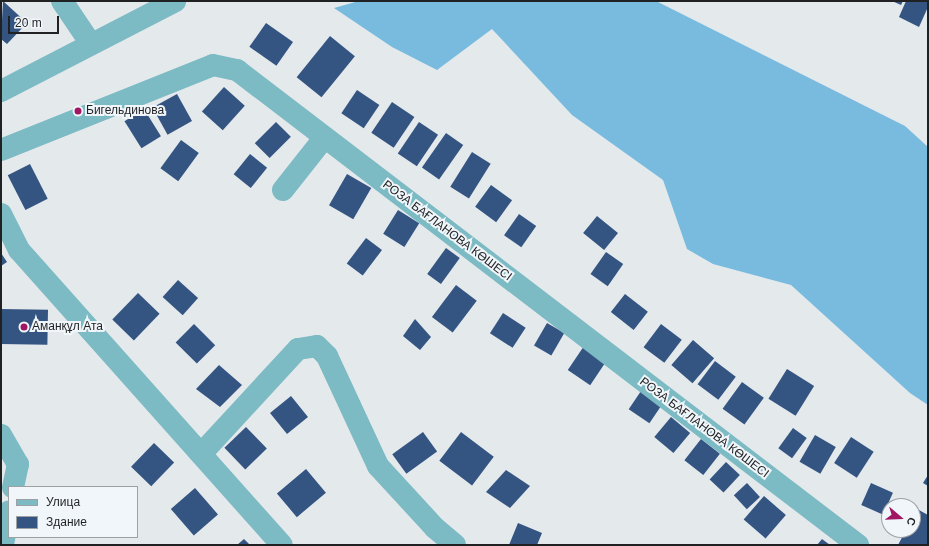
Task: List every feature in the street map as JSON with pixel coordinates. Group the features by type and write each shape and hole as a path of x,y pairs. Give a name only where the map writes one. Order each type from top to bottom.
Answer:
{"street":[{"path":"62,1 91,44"},
{"path":"1,91 175,1"},
{"name":"РОЗА БАҒЛАНОВА КӨШЕСІ","path":"1,150 214,65 238,70 324,138 858,545"},
{"path":"283,190 324,138"},
{"path":"1,214 19,250 282,545"},
{"path":"201,454 298,349 317,346 327,356 378,466 435,528 454,545"},
{"path":"1,435 18,464 13,486"},
{"path":"3,545 8,518"}],"shaded area":[{"path":"359,1 656,1 905,126 928,147 928,405 910,393 791,285 713,264 687,249 663,180 572,115 492,29 437,70 392,47 334,8"}],"building":[{"path":"3,1 27,23 7,44 1,39"},
{"path":"892,1 903,1 901,5"},
{"path":"906,1 928,1 928,7 919,27 899,17"},
{"path":"266,23 293,42 276,66 249,47"},
{"path":"330,36 355,56 322,97 297,77"},
{"path":"224,87 245,106 223,130 202,112"},
{"path":"357,90 379,105 364,128 341,113"},
{"path":"177,94 192,121 168,135 153,108"},
{"path":"392,102 414,117 394,148 371,133"},
{"path":"144,109 161,136 141,148 124,121"},
{"path":"276,122 291,137 270,158 255,143"},
{"path":"419,122 438,135 417,166 398,154"},
{"path":"446,133 463,145 439,179 422,167"},
{"path":"181,140 199,153 178,181 160,168"},
{"path":"472,152 491,164 469,198 450,187"},
{"path":"250,154 267,168 251,188 234,174"},
{"path":"30,164 48,199 25,210 8,175"},
{"path":"347,174 371,188 353,219 329,205"},
{"path":"491,185 512,200 496,222 475,207"},
{"path":"398,210 419,223 404,247 383,234"},
{"path":"519,214 536,226 521,247 504,235"},
{"path":"597,216 618,233 604,250 583,233"},
{"path":"366,238 382,250 363,276 347,264"},
{"path":"446,248 460,258 441,284 427,274"},
{"path":"606,252 623,264 608,286 591,274"},
{"path":"1,253 7,262 1,266"},
{"path":"178,280 198,298 183,315 163,297"},
{"path":"456,285 477,301 453,333 432,317"},
{"path":"138,293 160,314 134,340 112,320"},
{"path":"625,294 648,312 634,330 611,312"},
{"name":"Аманқұл Ата","path":"1,309 48,310 47,345 1,344"},
{"path":"503,313 526,328 513,348 490,333"},
{"path":"415,319 431,337 420,350 403,336"},
{"path":"547,323 564,333 551,356 534,346"},
{"path":"194,324 215,345 197,364 176,342"},
{"path":"661,324 682,340 664,363 644,347"},
{"path":"693,340 714,358 692,383 671,365"},
{"path":"584,346 606,361 590,385 568,370"},
{"path":"715,361 736,377 718,400 698,384"},
{"path":"219,365 242,385 220,407 196,389"},
{"path":"787,369 814,386 796,416 768,399"},
{"path":"742,382 764,398 744,425 723,409"},
{"path":"641,391 662,405 649,423 629,409"},
{"path":"291,396 308,417 287,434 270,413"},
{"path":"671,417 690,433 673,453 654,437"},
{"path":"246,427 267,449 245,469 224,448"},
{"path":"793,428 807,438 792,458 778,448"},
{"path":"423,432 437,451 406,474 392,454"},
{"path":"461,432 494,457 472,485 439,461"},
{"path":"815,435 836,447 820,474 800,462"},
{"path":"851,437 874,452 857,478 834,463"},
{"path":"701,439 720,454 703,475 684,460"},
{"path":"154,443 174,462 151,486 131,467"},
{"path":"726,462 740,475 724,493 710,480"},
{"path":"306,469 326,493 297,517 277,493"},
{"path":"506,470 530,486 510,508 486,492"},
{"path":"928,475 928,486 923,483"},
{"path":"747,483 760,497 747,509 734,495"},
{"path":"871,483 893,493 891,498 881,498 881,514 861,505"},
{"path":"195,488 218,514 194,535 171,509"},
{"path":"764,496 786,515 766,538 744,519"},
{"path":"921,511 928,515 928,545 898,545 902,538 921,538"},
{"path":"518,523 542,533 537,545 509,545"},
{"path":"244,539 250,545 237,545"},
{"path":"822,539 830,545 817,545"}],"place":[{"name":"Бигельдинова","path":"78,111"},
{"name":"Аманқұл Ата","path":"24,327"}]}
